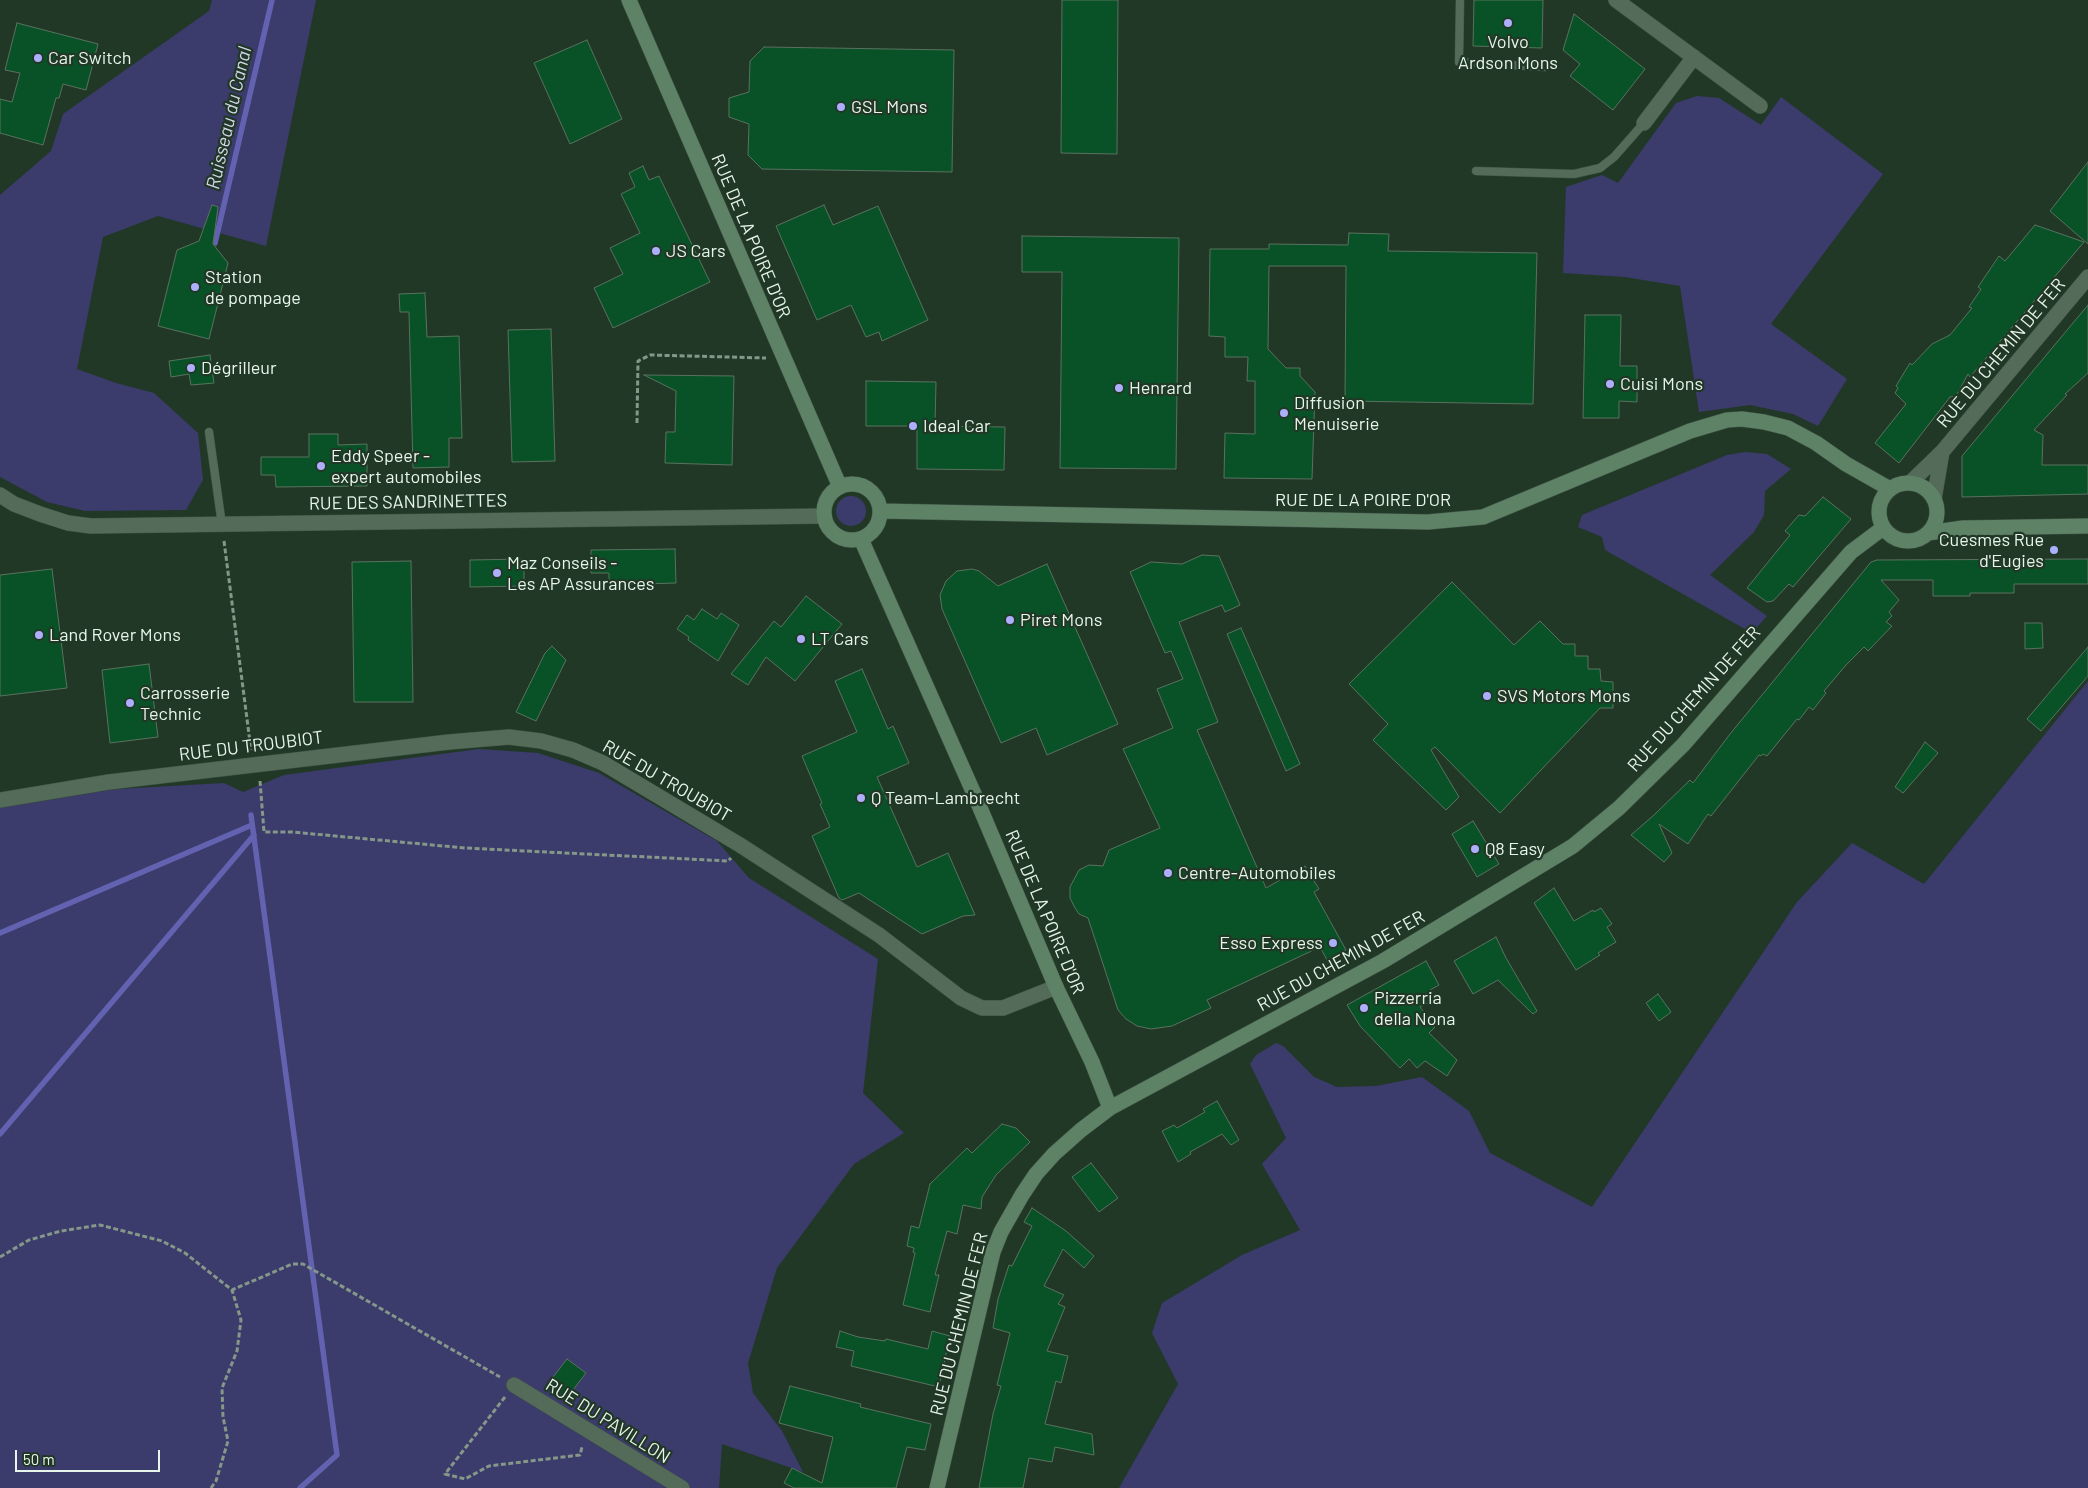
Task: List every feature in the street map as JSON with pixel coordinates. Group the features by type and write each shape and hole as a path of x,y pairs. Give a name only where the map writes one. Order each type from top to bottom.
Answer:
{"street":[{"name":"RUE DE LA POIRE D'OR","path":"629,0 840,486"},
{"path":"1616,0 1760,106"},
{"path":"1644,123 1694,57"},
{"name":"RUE DU CHEMIN DE FER","path":"1911,482 1942,452 2088,277"},
{"name":"RUE DE LA POIRE D'OR","path":"880,511 1428,522 1482,517 1690,431 1727,420 1764,422 1788,428 1816,443 1885,494"},
{"name":"RUE DU CHEMIN DE FER","path":"1934,499 1942,452"},
{"path":"1911,482 1928,491 1934,499 1937,515 1933,527 1928,533 1920,539 1903,541 1890,536 1883,528 1878,510 1885,494 1896,485 1911,482"},
{"path":"849,484 866,488 878,502 880,511 875,528 861,539 853,540 837,536 826,524 824,516 827,499 840,486 849,484"},
{"name":"RUE DES SANDRINETTES","path":"0,495 14,504 68,523 91,526 824,516"},
{"path":"1937,515 1963,528"},
{"path":"1928,533 1963,528 2088,526"},
{"name":"RUE DU CHEMIN DE FER","path":"937,1488 986,1277 1001,1232 1010,1214 1036,1174 1074,1136 1110,1108 1383,961 1573,846 1619,808 1683,745 1851,552 1883,528"},
{"name":"RUE DE LA POIRE D'OR","path":"861,539 975,796 1056,987 1092,1062 1110,1108"},
{"name":"RUE DU TROUBIOT","path":"0,800 109,782 256,764 509,737 541,741 573,750 603,762 740,845 879,935 962,998 982,1008 1003,1008 1056,987"},
{"name":"RUE DU PAVILLON","path":"514,1386 682,1488"}],"lane":[{"path":"1460,0 1460,62 1546,67"},
{"path":"1476,171 1574,174 1600,168 1614,157 1644,123"},
{"path":"209,432 222,525"}],"path":[{"path":"637,423 638,361 650,355 784,357"},
{"path":"222,525 264,832 292,832 464,848 728,861 740,845"},
{"path":"0,1257 29,1240 61,1231 100,1224 162,1241 185,1253 232,1290 241,1320 237,1351 222,1388 223,1417 228,1441 216,1481 211,1488"},
{"path":"232,1290 292,1264 303,1264 514,1386 445,1474 465,1478 490,1466 580,1455 587,1430"}],"shaded area":[{"path":"212,0 316,0 266,246 158,216 103,237 77,369 116,383 154,393 198,433 203,480 186,510 85,511 47,502 0,477 0,195 51,151 63,114 209,11"},
{"path":"1697,96 1719,98 1761,125 1781,97 1883,174 1771,324 1847,379 1818,426 1793,414 1750,405 1699,412 1680,286 1625,277 1563,273 1566,187 1602,175 1618,183 1676,103"},
{"path":"1745,452 1767,454 1791,469 1765,491 1764,515 1754,532 1710,575 1767,616 1752,633 1605,550 1602,537 1578,527 1582,515 1727,455"},
{"path":"851,496 861,501 866,511 861,521 851,526 841,521 836,511 841,501"},
{"path":"2088,681 2088,1488 1119,1488 1178,1384 1152,1333 1162,1303 1242,1255 1300,1230 1262,1164 1286,1138 1250,1064 1256,1055 1276,1043 1283,1046 1314,1077 1337,1087 1376,1086 1422,1077 1469,1111 1490,1153 1592,1207 1797,902 1852,843 1924,884"},
{"path":"479,749 538,753 599,773 717,841 749,878 878,959 863,1093 904,1133 854,1164 777,1268 748,1363 753,1393 782,1431 803,1472 722,1444 719,1488 0,1488 0,808 117,789 224,783 243,792 284,775"}],"building":[{"path":"1062,0 1118,0 1117,154 1061,153"},
{"name":"Volvo Ardson Mons","path":"1474,0 1543,0 1542,48 1473,46"},
{"path":"1574,14 1645,69 1613,110 1570,76 1580,64 1563,50"},
{"path":"17,23 98,44 86,90 63,84 59,98 56,98 43,145 0,133 0,99 12,102 20,73 5,70"},
{"path":"587,40 622,119 570,144 534,63"},
{"name":"GSL Mons","path":"764,47 954,50 952,172 762,169 748,155 749,124 729,117 729,98 749,92 750,61"},
{"path":"2088,162 2088,244 2050,211"},
{"path":"643,166 649,180 659,176 710,282 613,328 594,288 623,274 610,248 640,233 621,194 635,187 629,173"},
{"name":"Station de pompage","path":"212,205 218,207 213,244 228,263 209,339 158,326 177,250 199,241"},
{"path":"824,205 833,225 878,206 928,320 882,341 879,332 866,337 851,305 817,320 776,226"},
{"path":"2035,225 2084,242 1970,377 1968,374 1956,396 1950,397 1899,463 1875,443 1906,404 1895,393 1898,388 1896,386 1910,363 1912,365 1932,344 1950,335 1972,308 1969,307 1981,289 1978,287 1999,256 2005,261"},
{"path":"1349,233 1389,234 1388,251 1537,253 1533,404 1345,401 1346,266 1269,266 1268,349 1286,368 1300,368 1300,376 1315,392 1312,479 1224,478 1225,433 1255,434 1255,381 1247,381 1248,357 1225,357 1225,337 1209,336 1210,249 1269,249 1269,244 1348,245"},
{"name":"Henrard","path":"1022,236 1179,238 1176,469 1060,468 1062,272 1022,272"},
{"path":"425,293 427,337 459,336 462,438 449,438 449,467 413,468 409,312 400,312 399,294"},
{"path":"2088,305 2088,373 2065,394 2067,395 2034,430 2043,435 2042,465 2088,465 2088,494 1962,497 1962,456"},
{"name":"Cuisi Mons","path":"1585,315 1621,315 1620,366 1637,366 1637,402 1619,401 1619,418 1583,418"},
{"path":"551,329 555,461 512,462 508,330"},
{"name":"Dégrilleur","path":"210,355 214,383 191,385 189,374 171,377 169,361"},
{"path":"644,375 734,376 732,465 665,463 666,432 675,432 676,391"},
{"name":"Ideal Car","path":"866,381 936,382 935,426 1005,427 1004,470 917,469 917,426 866,426"},
{"name":"Eddy Speer - expert automobiles","path":"309,434 338,434 338,445 367,444 367,486 276,487 275,475 261,475 261,457 309,457"},
{"path":"1823,497 1851,519 1793,587 1789,584 1773,601 1767,602 1747,588 1790,535 1785,531 1799,515 1805,516"},
{"path":"675,549 676,583 609,585 609,573 591,573 591,550"},
{"name":"Centre-Automobiles","path":"1202,555 1219,556 1240,605 1225,612 1222,605 1179,622 1218,722 1197,730 1266,888 1305,866 1319,889 1314,892 1346,950 1327,960 1320,947 1207,1000 1211,1008 1172,1026 1151,1029 1137,1026 1126,1019 1118,1010 1088,918 1079,914 1075,908 1070,898 1070,887 1079,870 1089,865 1103,866 1109,850 1160,828 1123,749 1173,728 1157,689 1183,679 1171,651 1165,653 1130,572 1151,562 1182,564"},
{"name":"Maz Conseils - Les AP Assurances","path":"524,559 524,586 470,587 470,560"},
{"path":"2088,559 2088,584 2014,584 2014,593 1970,593 1970,596 1933,596 1933,580 1881,580 1899,600 1889,612 1892,616 1886,622 1892,626 1868,651 1864,647 1846,665 1824,691 1826,693 1813,710 1809,707 1799,720 1797,719 1767,756 1759,755 1711,816 1708,814 1688,844 1659,824 1672,853 1664,862 1631,835 1690,780 1693,783 1730,734 1871,562 1877,560"},
{"path":"411,561 413,702 354,702 352,562"},
{"path":"1047,564 1118,724 1047,755 1036,728 1001,743 942,609 940,595 946,581 957,571 972,569 979,571 998,586"},
{"name":"Land Rover Mons","path":"52,569 67,688 0,696 0,575"},
{"name":"SVS Motors Mons","path":"1452,582 1514,645 1540,621 1563,644 1575,644 1575,656 1588,656 1588,669 1600,669 1601,681 1613,682 1613,708 1600,708 1500,813 1435,747 1431,750 1459,797 1446,810 1373,740 1388,724 1349,684"},
{"name":"LT Cars","path":"806,596 842,624 795,681 766,657 748,685 731,674 774,621 781,627"},
{"path":"702,609 717,619 721,613 739,625 718,661 688,640 689,637 677,629 687,615 694,620"},
{"path":"2025,623 2042,623 2043,648 2025,649"},
{"path":"1241,628 1300,764 1286,771 1227,634"},
{"path":"552,646 566,660 536,721 516,712 545,653"},
{"path":"2088,647 2088,676 2041,731 2027,719"},
{"name":"Carrosserie Technic","path":"149,664 158,737 110,743 102,670"},
{"name":"Q Team-Lambrecht","path":"862,669 888,729 893,726 909,763 877,777 917,867 948,853 975,915 963,916 922,934 859,893 842,900 839,898 812,836 830,827 802,756 857,732 835,681"},
{"path":"1925,742 1938,753 1903,793 1895,787"},
{"name":"Q8 Easy","path":"1473,821 1499,864 1477,877 1452,834"},
{"path":"1554,888 1574,921 1593,910 1594,912 1601,908 1612,924 1607,927 1616,942 1576,970 1534,903"},
{"path":"1496,937 1537,1011 1533,1014 1498,980 1473,994 1454,961"},
{"path":"1426,961 1439,985 1430,990 1435,999 1420,1007 1435,1027 1429,1033 1457,1060 1447,1076 1425,1061 1417,1068 1409,1059 1400,1068 1360,1026 1347,1005"},
{"path":"1658,994 1671,1012 1659,1021 1646,1003"},
{"path":"1217,1101 1239,1140 1231,1145 1222,1134 1190,1152 1191,1154 1178,1162 1162,1131 1174,1125 1177,1128 1205,1112 1203,1109"},
{"path":"1002,1124 1016,1128 1030,1142 996,1175 982,1197 981,1209 963,1205 957,1234 947,1231 935,1275 939,1275 930,1312 903,1305 915,1253 913,1252 914,1248 907,1246 911,1226 919,1228 930,1184 967,1148 972,1153"},
{"path":"1091,1163 1118,1198 1099,1212 1072,1177"},
{"path":"1032,1208 1066,1231 1094,1256 1084,1268 1063,1249 1044,1286 1064,1295 1058,1304 1065,1307 1047,1351 1068,1356 1061,1383 1056,1381 1045,1424 1092,1434 1094,1455 1055,1447 1052,1462 1029,1458 1023,1488 979,1488 993,1414 1001,1386 997,1385 1010,1333 993,1328 998,1299 1009,1265 1012,1266 1032,1226 1024,1222"},
{"path":"840,1331 858,1337 885,1341 886,1339 928,1349 932,1331 950,1336 939,1387 851,1366 854,1351 836,1347"},
{"path":"567,1359 586,1373 566,1399 547,1385"},
{"path":"790,1386 861,1404 860,1407 931,1424 925,1450 907,1447 896,1488 794,1488 784,1483 792,1468 822,1483 833,1437 779,1423"}],"waterway":[{"name":"Ruisseau du Canal","path":"215,243 272,0"},
{"path":"251,815 337,1455 300,1488"},
{"path":"0,933 252,825"},
{"path":"0,1134 254,835"}],"place":[{"name":"Volvo Ardson Mons","path":"1508,23"},
{"name":"Car Switch","path":"38,58"},
{"name":"GSL Mons","path":"841,107"},
{"name":"JS Cars","path":"656,251"},
{"name":"Station de pompage","path":"195,287"},
{"name":"Dégrilleur","path":"191,368"},
{"name":"Cuisi Mons","path":"1610,384"},
{"name":"Henrard","path":"1119,388"},
{"name":"Diffusion Menuiserie","path":"1284,413"},
{"name":"Ideal Car","path":"913,426"},
{"name":"Eddy Speer - expert automobiles","path":"321,466"},
{"name":"Cuesmes Rue d'Eugies","path":"2054,550"},
{"name":"Maz Conseils - Les AP Assurances","path":"497,573"},
{"name":"Piret Mons","path":"1010,620"},
{"name":"Land Rover Mons","path":"39,635"},
{"name":"LT Cars","path":"801,639"},
{"name":"SVS Motors Mons","path":"1487,696"},
{"name":"Carrosserie Technic","path":"130,703"},
{"name":"Q Team-Lambrecht","path":"861,798"},
{"name":"Q8 Easy","path":"1475,849"},
{"name":"Centre-Automobiles","path":"1168,873"},
{"name":"Esso Express","path":"1333,943"},
{"name":"Pizzerria della Nona","path":"1364,1008"}]}
